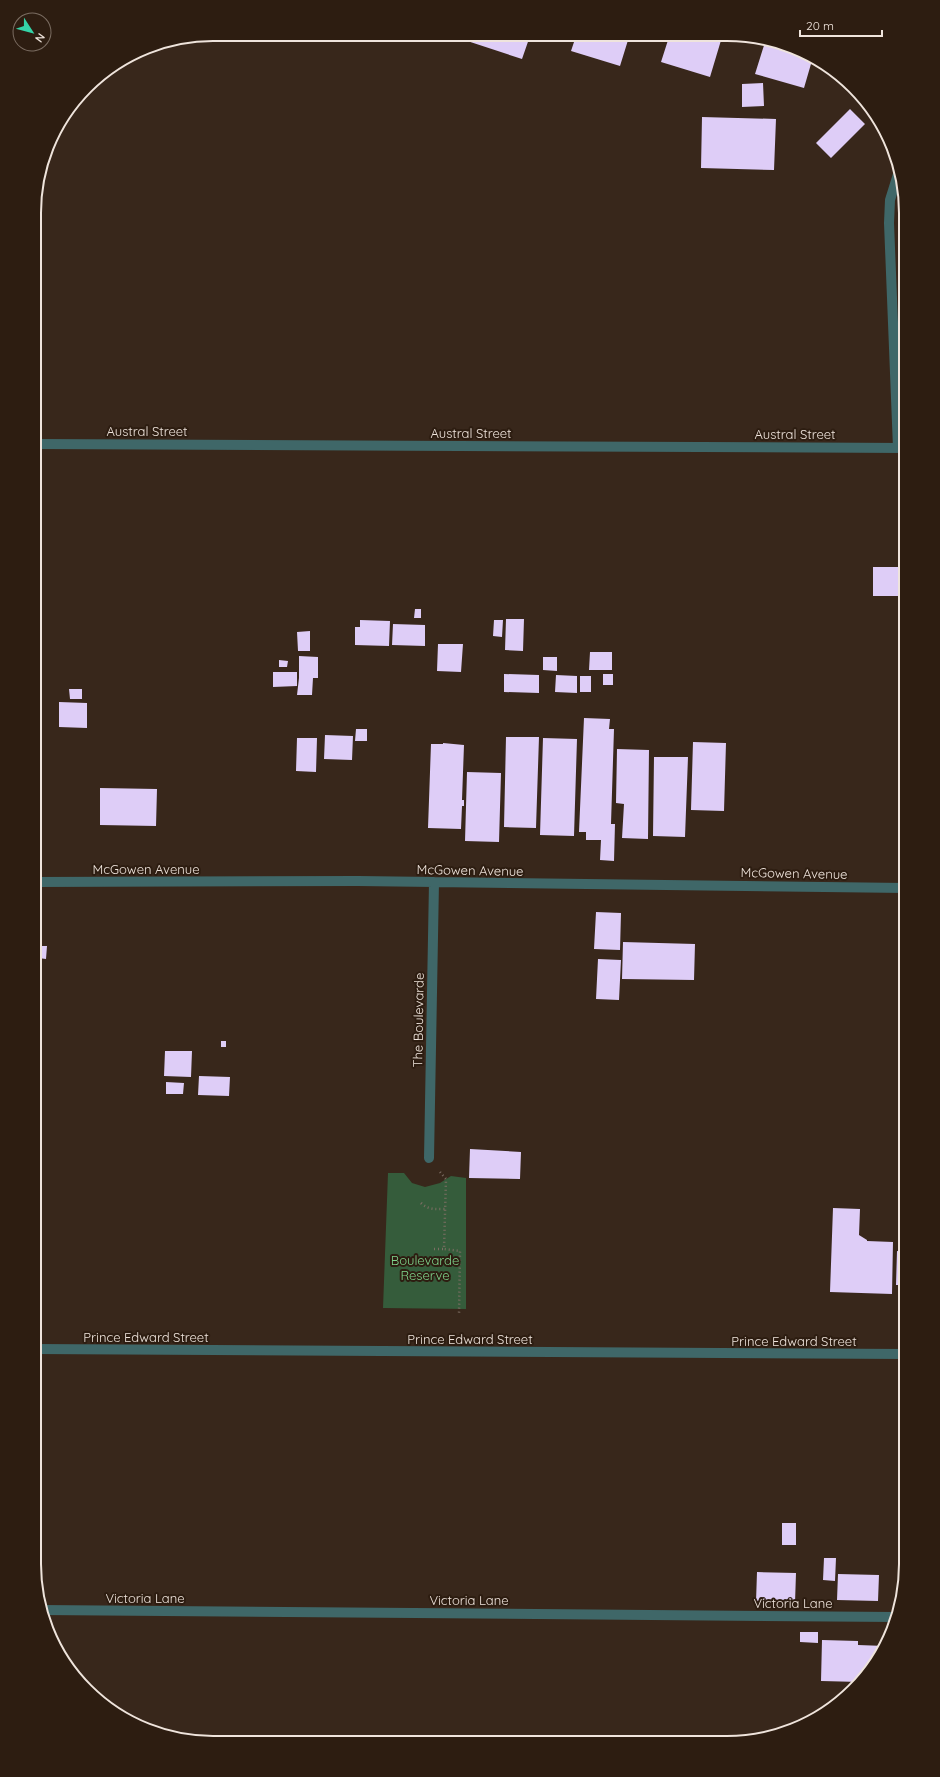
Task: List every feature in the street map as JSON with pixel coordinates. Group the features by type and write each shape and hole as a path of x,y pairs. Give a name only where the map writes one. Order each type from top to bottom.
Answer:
{"street":[{"path":"896,180 890,200 889,223 899,396"},
{"name":"Austral Street","path":"41,444 899,448"},
{"name":"McGowen Avenue","path":"41,882 434,882 899,888"},
{"name":"The Boulevarde","path":"429,1158 434,882"},
{"name":"Prince Edward Street","path":"41,1350 899,1354"},
{"name":"Victoria Lane","path":"47,1610 891,1617"}],"path":[{"path":"429,1158 446,1179 444,1249"},
{"path":"421,1203 424,1207 430,1209 445,1209"},
{"path":"434,1249 460,1250 459,1314"}],"green space":[{"name":"Boulevarde Reserve","path":"388,1173 404,1173 412,1183 425,1187 440,1183 451,1176 466,1178 466,1309 383,1308"}],"building":[{"path":"467,41 528,41 522,59"},
{"path":"574,41 628,41 620,66 571,51"},
{"path":"668,41 721,41 710,77 661,62"},
{"path":"764,45 783,50 811,63 804,88 755,74"},
{"path":"763,83 764,106 742,107 742,84"},
{"path":"850,109 865,124 831,158 816,143"},
{"path":"702,117 776,119 774,170 701,168"},
{"path":"873,567 899,567 899,596 873,596"},
{"path":"415,609 421,609 421,618 414,618"},
{"path":"506,619 524,619 523,651 505,650"},
{"path":"360,620 390,621 389,646 355,645 355,627 360,627"},
{"path":"494,620 503,620 502,637 493,636"},
{"path":"393,624 425,625 425,646 392,645"},
{"path":"310,631 310,651 298,651 297,632"},
{"path":"438,644 463,644 461,672 437,671"},
{"path":"590,652 612,652 612,670 589,670"},
{"path":"299,656 318,657 318,678 313,678 312,695 297,695"},
{"path":"543,657 557,657 557,671 543,670"},
{"path":"279,660 288,661 287,667 279,667"},
{"path":"273,672 297,672 297,686 273,687"},
{"path":"504,674 539,675 539,693 504,692"},
{"path":"603,674 613,674 613,685 603,685"},
{"path":"556,675 577,676 577,693 555,692"},
{"path":"580,676 591,676 591,692 580,692"},
{"path":"69,689 82,689 82,699 70,699"},
{"path":"59,702 87,703 87,728 59,727"},
{"path":"584,718 610,719 609,729 614,729 611,824 615,824 614,861 600,860 601,840 586,840 586,832 579,832"},
{"path":"356,729 367,729 367,741 355,741"},
{"path":"325,735 353,736 352,760 324,759"},
{"path":"506,737 539,737 536,828 504,827"},
{"path":"297,738 317,738 316,772 296,771"},
{"path":"543,738 577,739 574,836 540,835"},
{"path":"693,742 726,743 724,811 691,810"},
{"path":"443,743 464,745 462,800 464,800 464,806 462,806 461,829 428,828 431,744"},
{"path":"617,749 649,750 648,839 622,838 624,804 616,803"},
{"path":"654,757 688,757 685,837 653,836"},
{"path":"467,772 501,773 499,842 465,841"},
{"path":"100,788 157,789 156,826 100,825"},
{"path":"596,912 621,913 620,950 594,949"},
{"path":"623,942 695,944 694,980 622,979"},
{"path":"41,946 47,946 46,959 41,958"},
{"path":"598,959 621,960 619,1000 596,999"},
{"path":"221,1041 226,1041 226,1047 221,1047"},
{"path":"165,1051 192,1051 191,1077 164,1076"},
{"path":"199,1076 230,1077 229,1096 198,1095"},
{"path":"166,1082 184,1083 183,1094 166,1094"},
{"path":"470,1149 521,1152 520,1179 469,1178"},
{"path":"833,1208 860,1209 859,1235 867,1241 893,1242 892,1294 830,1292"},
{"path":"897,1251 899,1251 899,1285 896,1285"},
{"path":"782,1523 796,1523 796,1545 782,1545"},
{"path":"824,1558 836,1558 835,1581 823,1580"},
{"path":"757,1572 796,1573 795,1603 756,1602"},
{"path":"838,1574 879,1575 878,1601 837,1600"},
{"path":"800,1632 818,1632 818,1643 800,1642"},
{"path":"822,1640 858,1641 858,1645 878,1646 864,1669 853,1682 821,1681"}]}
